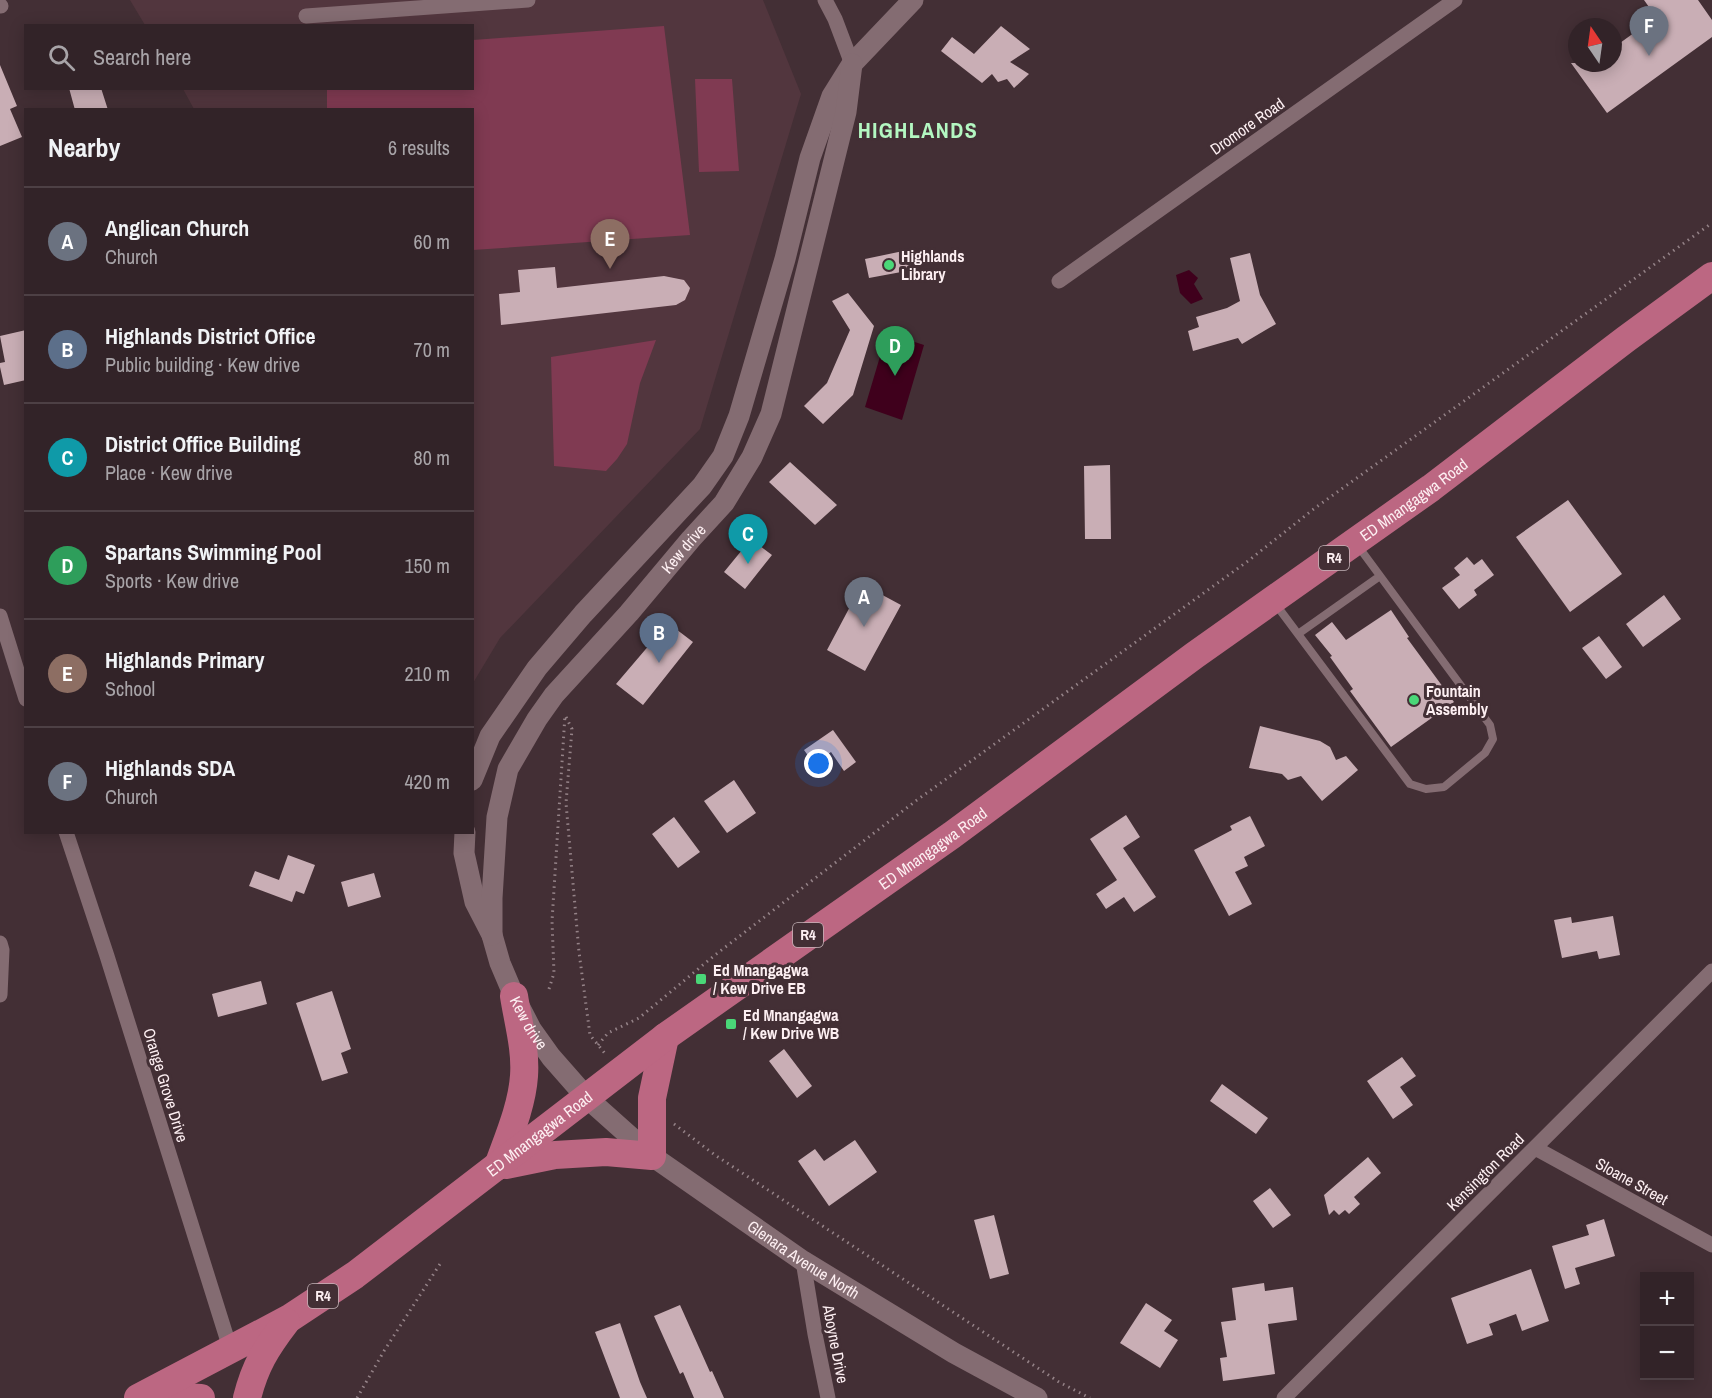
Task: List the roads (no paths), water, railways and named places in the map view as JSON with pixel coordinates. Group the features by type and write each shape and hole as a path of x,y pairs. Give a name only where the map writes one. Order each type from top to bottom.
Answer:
{"highway":[{"name":"ED Mnangagwa Road","path":"141,1397 290,1318 355,1275 665,1036 952,835 1195,655 1431,488 1712,276"},
{"path":"514,996 523,1051 524,1076 513,1122 498,1166 555,1155 606,1152 652,1156 652,1098 665,1036"},
{"path":"247,1398 251,1380 265,1350 290,1318"},
{"path":"141,1397 201,1398"}],"street":[{"path":"306,16 528,0"},
{"path":"825,0 835,19 852,64"},
{"name":"Kew drive","path":"474,775 490,736 537,668 696,494 723,456 739,416 785,259 810,158 831,96 852,64 913,0"},
{"name":"Dromore Road","path":"1059,281 1455,0"},
{"name":"Kew drive","path":"492,935 497,817 508,769 554,695 724,503 752,457 771,414 846,111 852,64"},
{"path":"0,616 4,645 24,694"},
{"name":"Orange Grove Drive","path":"67,834 230,1348"},
{"name":"Kew drive","path":"465,834 464,853 475,902 492,935 500,963 514,996 531,1029 551,1057 587,1098"},
{"path":"0,943 2,950 0,995"},
{"name":"Kensington Road","path":"1284,1398 1712,971"},
{"name":"Glenara Avenue North","path":"587,1098 652,1156 803,1261 944,1347 1037,1398"},
{"name":"Sloane Street","path":"1535,1148 1712,1245"},
{"name":"Aboyne Drive","path":"803,1261 828,1398"}],"lane":[{"path":"1273,601 1410,784 1426,789 1444,787 1485,753 1493,739 1490,725 1355,543"},
{"path":"1298,634 1380,576"}],"place":[{"name":"Highlands SDA","path":"1649,56"},
{"name":"Highlands Library","path":"889,265"},
{"name":"Highlands Primary","path":"610,269"},
{"name":"Spartans Swimming Pool","path":"895,376"},
{"name":"District Office Building","path":"748,564"},
{"name":"Anglican Church","path":"864,627"},
{"name":"Highlands District Office","path":"659,663"},
{"name":"Fountain Assembly","path":"1414,700"},
{"name":"Ed Mnangagwa / Kew Drive EB","path":"701,979"},
{"name":"Ed Mnangagwa / Kew Drive WB","path":"731,1024"}],"district":[{"name":"HIGHLANDS","path":"918,130"}]}
